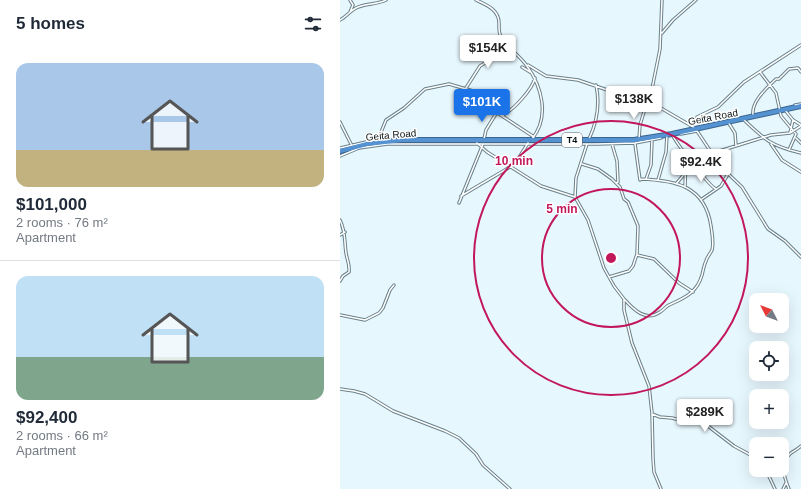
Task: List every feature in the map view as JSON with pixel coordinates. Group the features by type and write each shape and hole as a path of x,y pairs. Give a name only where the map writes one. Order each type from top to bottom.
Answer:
{"highway":[{"name":"Geita Road","path":"340,151 380,141 407,140 483,142 636,141 652,139 753,117 801,105"}],"street":[{"path":"348,14 353,5 350,0"},
{"path":"340,20 356,8 371,4 379,4 386,0"},
{"path":"476,0 495,11 499,20 498,32 503,40 526,64 546,76 573,79 647,102 659,107 695,129 728,174 743,188 768,229 785,241 801,257"},
{"path":"659,107 651,91 659,54 662,0"},
{"path":"661,34 673,20 696,0"},
{"path":"466,88 480,66 485,63 503,40"},
{"path":"695,129 697,117 718,107 739,86 801,45"},
{"path":"526,64 531,74"},
{"path":"461,196 516,164 539,128 543,105 541,92 535,78 522,68"},
{"path":"753,117 753,108 771,84 789,69 798,68 801,72"},
{"path":"760,72 771,84 776,93 783,118 794,130 796,138 801,143"},
{"path":"503,115 518,104 535,78"},
{"path":"340,148 351,144 380,141 385,122 425,89 449,84 473,91 497,112 534,137"},
{"path":"596,85 598,103 594,127 576,178 575,197 588,220 610,277 624,299 637,312 654,316 662,312 668,305 686,298 692,292 701,280 705,262 712,249 710,221 702,199 676,184 658,180 640,180 636,141 647,102"},
{"path":"780,110 801,105"},
{"path":"676,184 692,163 697,159 704,159 713,153 771,135 790,133 801,125 793,120 785,110"},
{"path":"459,203 472,173 486,130 497,112"},
{"path":"743,119 771,144 801,153"},
{"path":"790,133 793,120"},
{"path":"340,122 351,144"},
{"path":"728,122 735,133 736,146"},
{"path":"670,135 686,156 709,181 712,188 716,189"},
{"path":"658,180 670,135"},
{"path":"789,150 796,138"},
{"path":"646,179 651,165 652,139"},
{"path":"588,142 612,144 636,141"},
{"path":"340,156 359,148 387,144 476,144 483,142"},
{"path":"476,144 511,168 543,187 575,197"},
{"path":"612,144 617,164 618,182 616,183"},
{"path":"771,144 782,160 801,172"},
{"path":"685,188 684,175 686,156"},
{"path":"581,163 604,172 620,187 624,199 628,202 638,226 637,255 633,266 629,270 610,277"},
{"path":"702,199 721,186 728,174"},
{"path":"340,220 345,232 346,253 350,265 349,272 344,275 340,281"},
{"path":"340,235 345,232"},
{"path":"637,255 641,254 654,259 679,283 692,292"},
{"path":"340,315 365,320 378,313 384,307 389,291 394,285"},
{"path":"624,299 624,310 632,343 649,386 652,414 654,470 661,489"},
{"path":"340,389 354,390 365,394 393,411 446,430 465,443 483,465 510,489"},
{"path":"652,414 683,421 704,423 734,446 749,455"},
{"path":"789,489 786,483 783,466 790,454 801,446"},
{"path":"769,477 775,489"},
{"path":"783,489 786,483"}]}
